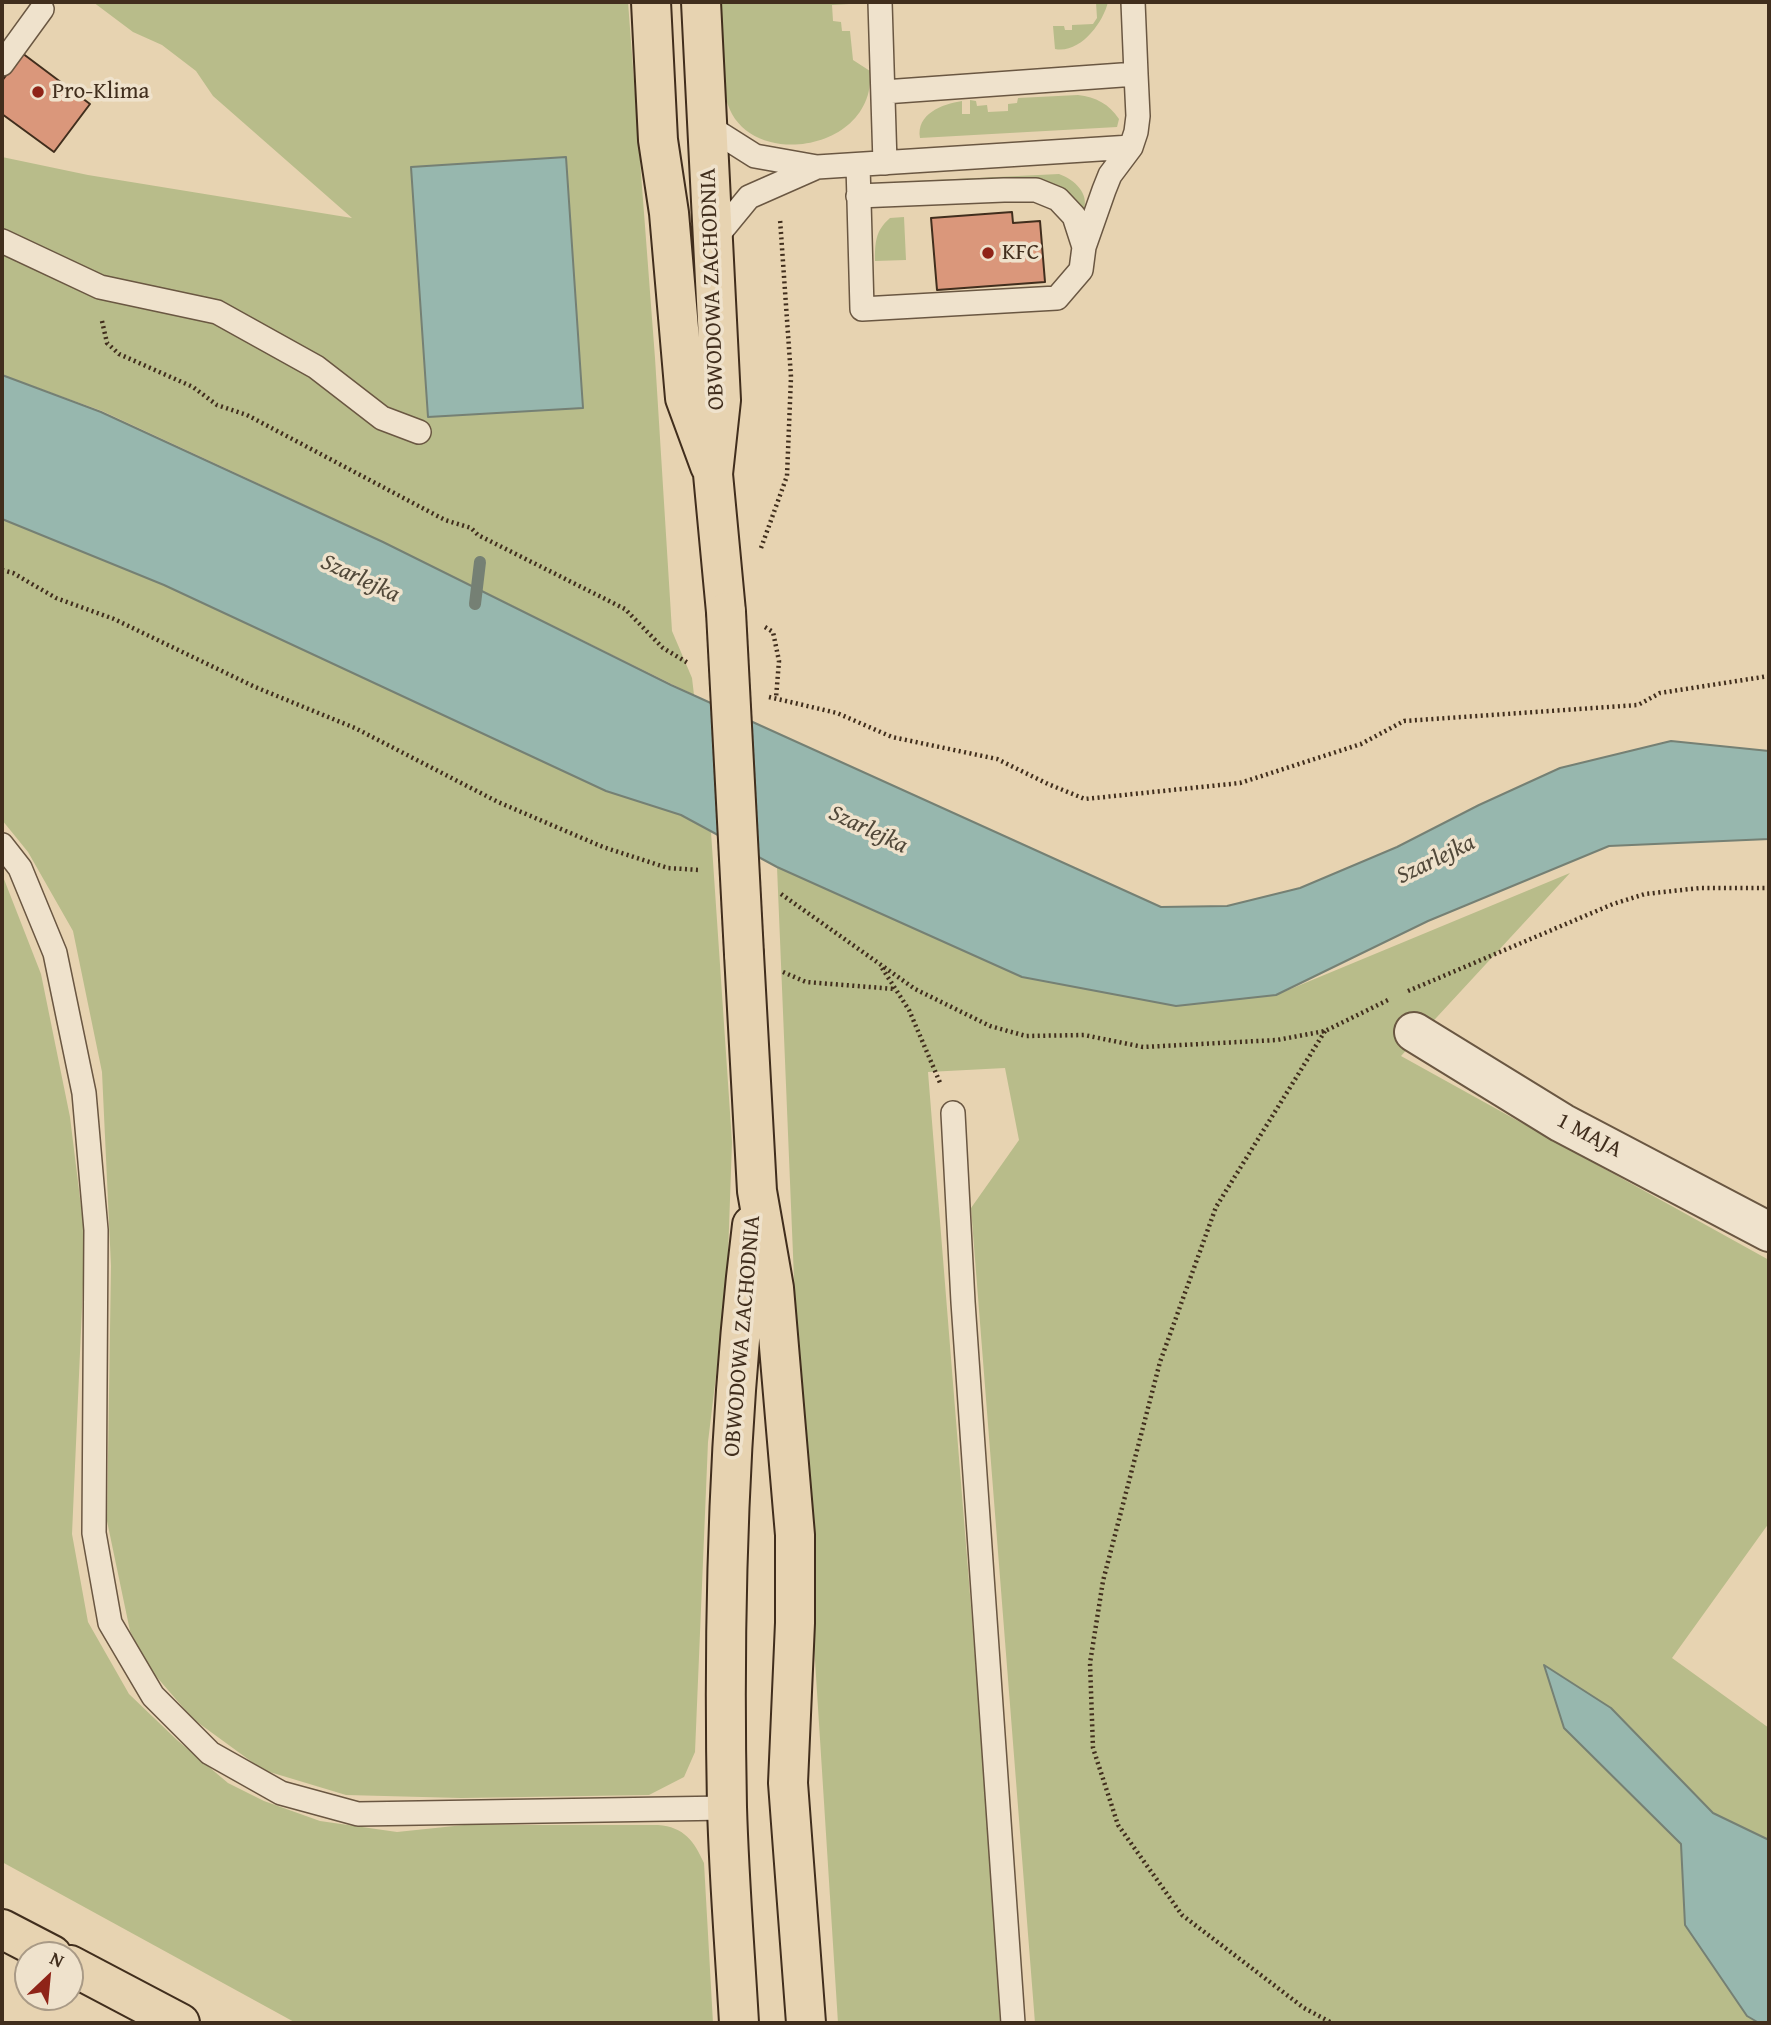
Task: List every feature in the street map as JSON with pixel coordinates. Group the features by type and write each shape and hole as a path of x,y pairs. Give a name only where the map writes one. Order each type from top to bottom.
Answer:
{"main road":[{"name":"OBWODOWA ZACHODNIA","path":"651,2 658,140 668,213 685,398 713,474"},
{"name":"OBWODOWA ZACHODNIA","path":"701,2 721,400 713,474"},
{"path":"713,474 726,612 757,1191"},
{"name":"OBWODOWA ZACHODNIA","path":"739,2023 727,1808 727,1546 740,1324 757,1191"},
{"name":"OBWODOWA ZACHODNIA","path":"757,1191 775,1288 795,1535 788,1783 806,2023"},
{"path":"2,1928 26,1941"},
{"path":"84,1972 180,2023"}],"street":[{"name":"1 MAJA","path":"1414,1032 1562,1123 1769,1232"}],"lane":[{"path":"880,2 885,163"},
{"path":"858,165 862,309 1057,298 1081,270 1084,247 1110,174 1131,147 1136,132 1138,116 1133,2"},
{"path":"2,64 42,9"},
{"path":"884,92 1136,74"},
{"path":"706,125 755,156 817,167 1131,147"},
{"path":"712,242 749,197 817,167"},
{"path":"858,196 1036,190 1058,199 1074,216 1084,247"},
{"path":"2,241 100,287 217,312 316,367 382,418 419,432"},
{"path":"2,845 20,869 55,953 84,1093 96,1230 94,1533 110,1623 153,1696 210,1753 281,1793 358,1814 727,1808"},
{"path":"953,1113 963,1302 1013,2023"}],"path":[{"path":"760,559 787,476 791,377 778,185"},
{"path":"100,287 107,343 119,354 193,387 217,405 247,415 445,520 471,528 478,535 625,609 663,648 696,667"},
{"path":"2,570 13,573 56,598 114,619 255,687 355,728 510,807 603,847 668,868 702,871"},
{"path":"760,636 762,626 773,632 779,661 776,698"},
{"path":"764,696 837,713 892,737 997,760 1085,799 1240,782 1361,744 1404,721 1638,705 1661,693 1769,676"},
{"path":"1407,992 1613,904 1645,894 1700,888 1769,888"},
{"path":"774,892 786,896 915,989 990,1026 1026,1037 1084,1035 1143,1047 1277,1040 1325,1031 1395,997"},
{"path":"880,964 909,1010 953,1113"},
{"path":"778,970 806,982 895,989"},
{"path":"1325,1031 1216,1207 1160,1362 1103,1581 1090,1663 1093,1748 1118,1825 1182,1915 1304,2008 1332,2023"}],"green space":[{"path":"93,2 628,2 672,631 692,678 694,695 383,542 102,411 2,375 2,157 88,175 352,218 213,96 196,71 162,45 133,32"},
{"path":"721,2 849,2 832,5 833,21 841,22 842,31 850,31 853,60 870,71 866,99 853,121 832,136 807,143 780,144 756,137 737,121 726,98"},
{"path":"1096,2 1108,2 1096,27 1073,47 1055,49 1053,26 1064,26 1065,30 1072,30 1072,25 1093,24 1097,18"},
{"path":"1078,95 1091,97 1106,105 1119,119 1117,127 920,138 922,123 926,117 954,102 962,101 962,114 970,114 970,100 976,101 977,106 987,105 988,112 1008,111 1008,104 1017,103 1018,98"},
{"path":"1059,174 1070,180 1083,193 1084,210 1051,183 1035,178 893,185 893,182"},
{"path":"904,217 906,260 875,261 876,243 881,228 890,218"},
{"path":"2,519 164,585 606,791 681,815 711,832 732,1142 727,1285 708,1442 695,1752 684,1777 649,1795 461,1798 346,1795 263,1770 193,1719 149,1668 130,1631 107,1521 111,1266 102,1072 73,931 28,852 2,820"},
{"path":"777,867 1022,977 1276,995 1570,873 1401,1056 1769,1260 1769,1523 1672,1658 1769,1728 1769,2023 1035,2023 971,1208 1019,1140 1005,1068 928,1072 995,1906 1000,2023 838,2023 800,1424"},
{"path":"2,874 41,974 70,1117 85,1239 72,1534 88,1622 129,1694 177,1740 228,1783 264,1801 320,1821 397,1832 464,1825 658,1825 681,1832 692,1842 704,1863 713,2023 296,2023 2,1862"}],"water":[{"path":"566,157 583,408 428,417 411,167"},
{"name":"Szarlejka","path":"2,375 101,412 383,542 671,685 1161,907 1227,906 1300,888 1397,847 1560,768 1671,741 1769,751 1769,839 1609,846 1428,921 1276,995 1176,1006 1022,977 777,867 681,815 606,791 164,585 2,519"},
{"path":"1544,1665 1611,1708 1713,1813 1769,1840 1769,2023 1759,2023 1747,2016 1685,1925 1681,1844 1564,1728"}],"building":[{"name":"Pro-Klima","path":"22,53 90,104 54,152 2,114 2,81"},
{"name":"KFC","path":"1012,212 1013,223 1040,221 1045,282 937,290 931,218"}],"waterway":[{"path":"475,604 480,562"}],"place":[{"name":"Pro-Klima","path":"38,92"},
{"name":"KFC","path":"988,253"}]}
